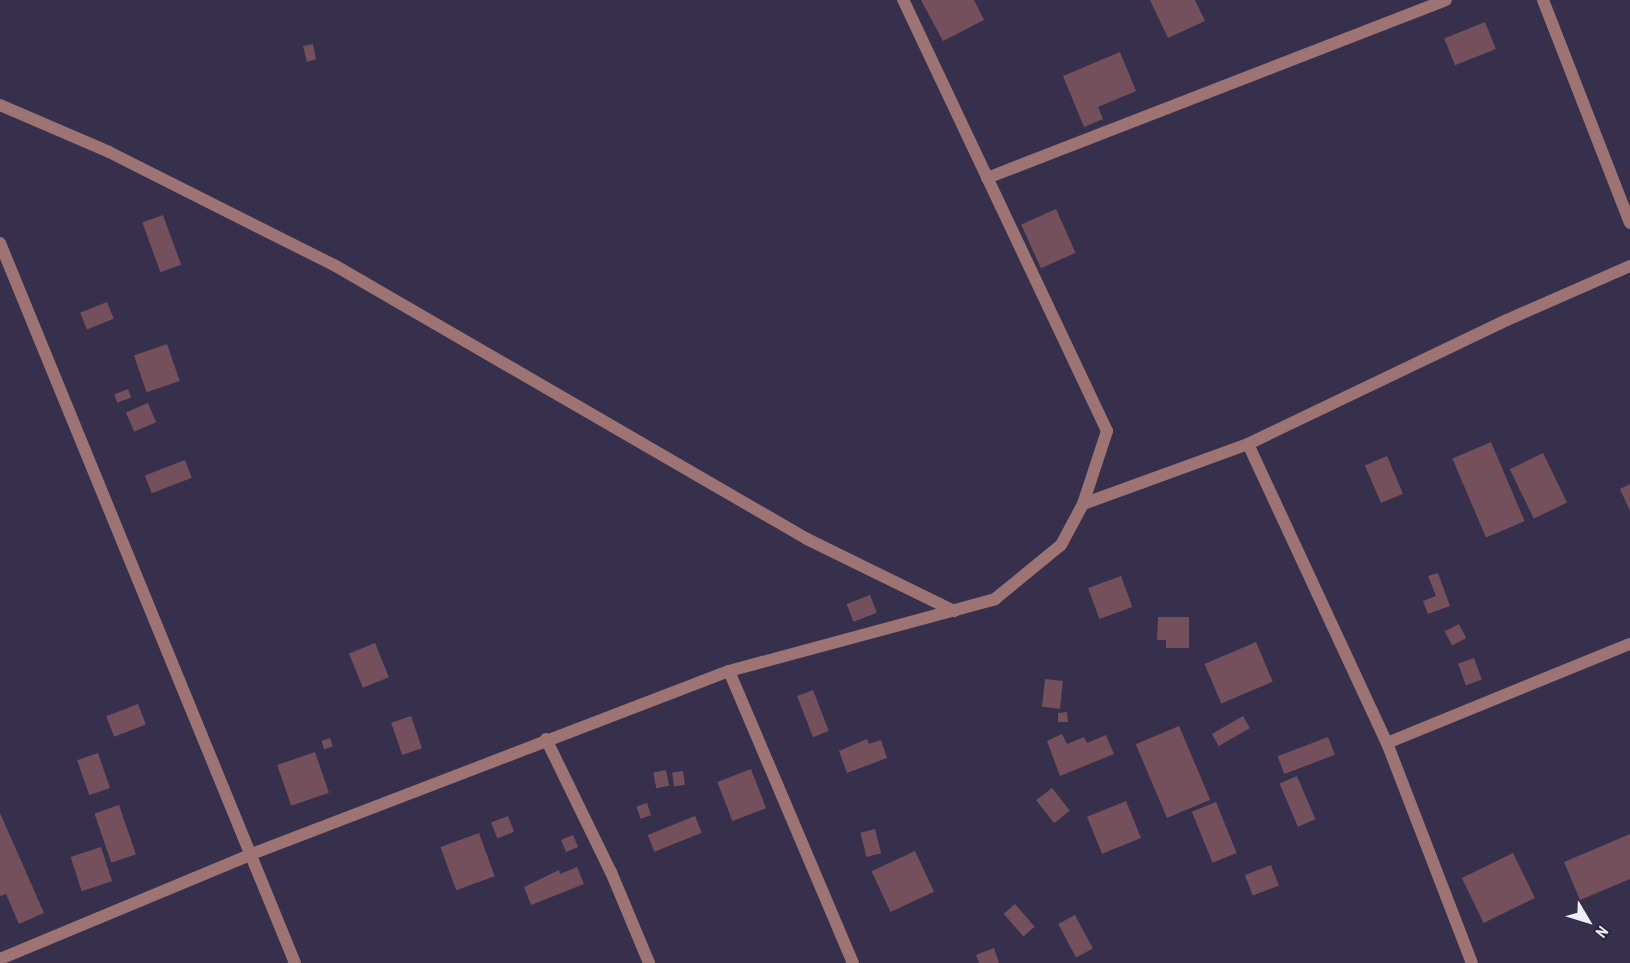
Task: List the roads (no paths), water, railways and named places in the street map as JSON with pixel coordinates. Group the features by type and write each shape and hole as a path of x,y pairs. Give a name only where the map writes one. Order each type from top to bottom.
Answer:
{"street":[{"path":"0,959 252,854 546,739 729,671 995,599 1061,544 1083,504 1107,431 903,0"},
{"path":"987,178 1446,0"},
{"path":"1543,0 1630,223"},
{"path":"0,105 109,152 334,265 807,539 954,611"},
{"path":"0,243 4,262 296,963"},
{"path":"1083,504 1248,444 1507,320 1630,266"},
{"path":"1248,444 1387,744 1472,963"},
{"path":"1387,744 1630,644"},
{"path":"729,671 853,963"},
{"path":"546,739 611,872 649,963"}]}
